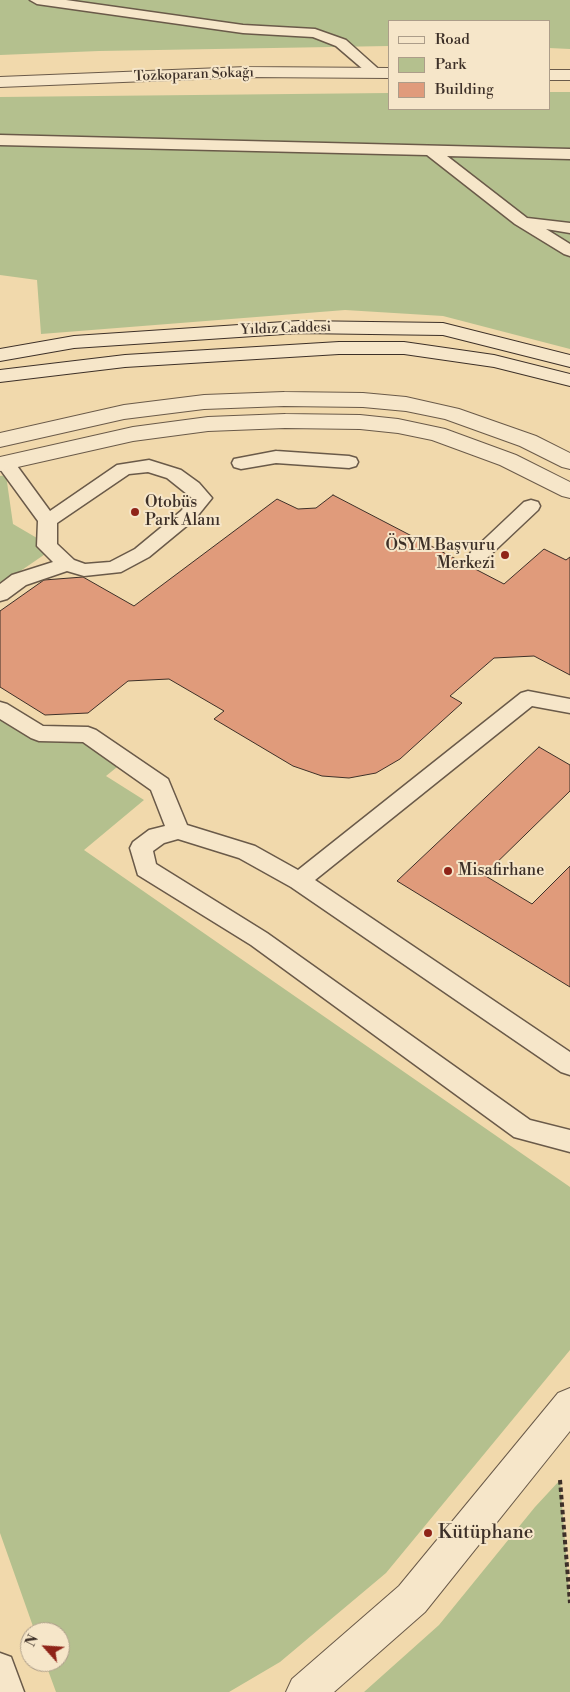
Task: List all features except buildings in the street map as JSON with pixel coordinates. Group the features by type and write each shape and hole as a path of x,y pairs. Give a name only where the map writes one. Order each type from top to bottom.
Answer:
{"street":[{"name":"Tozkoparan Sokağı","path":"0,82 246,72 382,73"},
{"path":"550,75 570,75"},
{"name":"Yıldız Caddesi","path":"0,354 74,342 300,327 443,329 570,361"},
{"name":"Yıldız Caddesi","path":"0,376 125,361 339,348 404,348 494,361 570,380"},
{"path":"0,440 124,412 204,402 284,399 362,400 406,404 451,414 528,440 570,462"},
{"path":"3,463 133,434 208,424 285,421 360,422 398,426 437,434 508,460 570,491"},
{"path":"304,1692 412,1599 507,1485 570,1404"}],"lane":[{"path":"37,0 243,29 315,33 341,43 382,73"},
{"path":"0,140 570,154"},
{"path":"430,150 521,221 570,251"},
{"path":"521,221 570,228"},
{"path":"241,463 276,457 349,462"},
{"path":"3,463 48,521 47,546 67,564 84,570 114,568 142,553 188,516 202,498 192,487 174,474 149,466 124,469 48,521"},
{"path":"479,555 531,506"},
{"path":"0,594 19,580 67,564"},
{"path":"299,881 528,698 570,706"},
{"path":"0,709 39,733 88,735 160,785 178,832"},
{"path":"570,1064 299,881 247,852 178,832 157,836 141,848 146,869 259,939 523,1129 570,1141"},
{"path":"0,1668 8,1692"}],"path":[{"path":"560,1480 570,1603"}],"green space":[{"path":"0,0 570,0 570,49 550,48 550,20 388,20 388,46 99,51 0,55"},
{"path":"550,92 570,92 570,349 443,316 345,310 41,334 37,280 0,275 0,97 388,93 388,110 550,110"},
{"path":"6,475 13,524 54,548 0,585 0,476"},
{"path":"0,716 88,742 122,763 106,776 144,800 84,850 570,1187 570,1350 386,1573 280,1662 229,1692 56,1692 49,1672 70,1672 70,1622 31,1622 0,1533"},
{"path":"560,1480 570,1603 570,1692 364,1692 439,1625 535,1507"}],"place":[{"name":"Otobüs Park Alanı","path":"135,512"},
{"name":"ÖSYM Başvuru Merkezi","path":"505,555"},
{"name":"Misafirhane","path":"448,871"},
{"name":"Kütüphane","path":"428,1533"}]}
